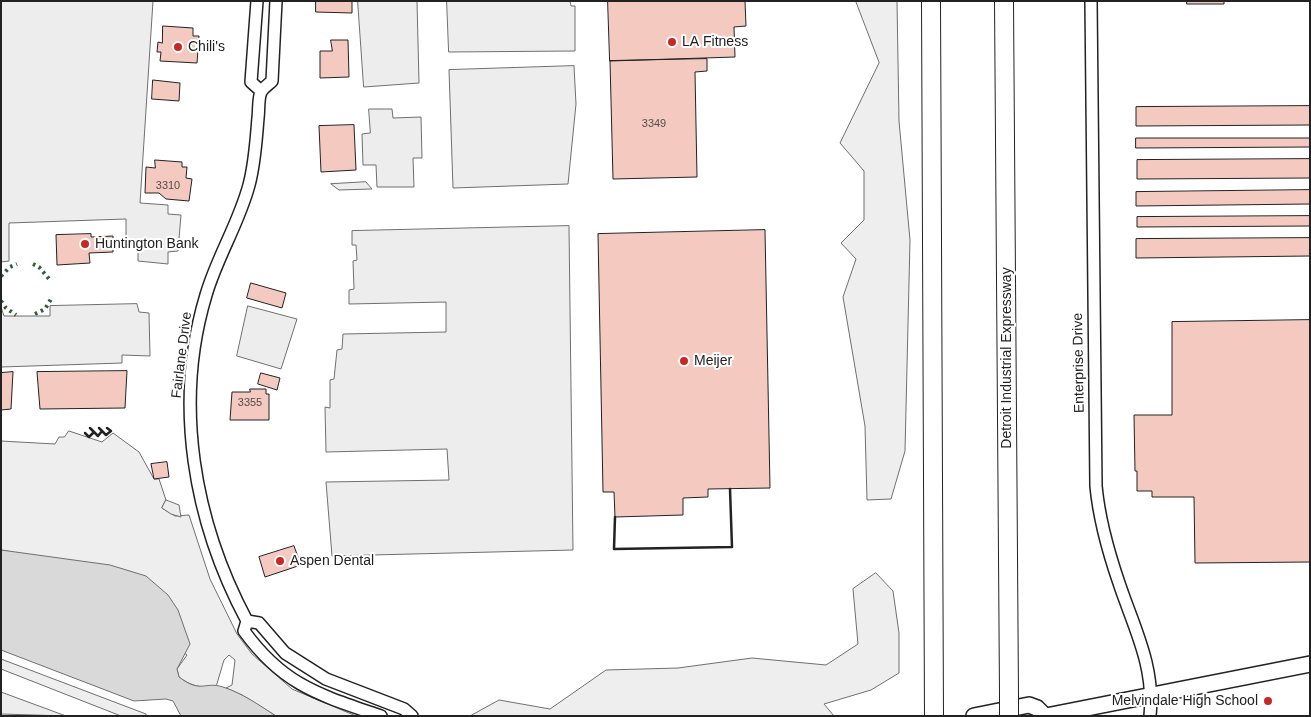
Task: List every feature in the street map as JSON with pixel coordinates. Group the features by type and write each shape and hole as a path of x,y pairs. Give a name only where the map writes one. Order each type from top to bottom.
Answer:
{"highway":[{"path":"931,1 934,713"},
{"name":"Detroit Industrial Expressway","path":"1004,1 1009,716"}],"main road":[{"path":"1048,715 1310,664"},
{"path":"974,716 1029,705 1048,715 1072,713 1092,716"}],"street":[{"name":"Fairlane Drive","path":"257,1 251,82 261,92"},
{"name":"Fairlane Drive","path":"276,1 272,81 261,92 253,170 248,189 221,250 205,297 198,332 191,396 193,453 202,509 219,561 247,621 244,631 272,664 297,684 323,696 381,716"},
{"name":"Enterprise Drive","path":"1091,1 1096,486 1100,516 1119,583 1140,635 1152,694 1150,716"},
{"path":"247,621 259,624 280,648 305,668 326,679 404,709 412,716"}],"shaded area":[{"path":"1,1 153,1 140,203 168,205 168,214 181,215 178,251 168,252 168,264 138,261 138,242 126,240 126,219 9,223 9,261 1,262"},
{"path":"358,1 417,1 419,83 364,87"},
{"path":"447,1 570,1 571,6 575,6 575,51 449,52"},
{"path":"856,1 897,1 899,121 910,240 905,451 891,499 867,500 865,426 843,297 856,259 841,243 864,220 864,171 840,143 879,63"},
{"path":"574,66 576,104 568,184 453,188 449,70"},
{"path":"369,109 392,109 393,118 421,117 422,158 413,158 414,187 377,187 376,165 363,165 362,134 370,133"},
{"path":"366,182 372,189 339,190 331,184"},
{"path":"569,226 573,550 332,556 326,482 449,480 447,449 326,452 325,407 330,408 330,380 334,379 337,350 342,349 343,334 446,332 446,302 349,304 349,290 354,289 353,261 357,260 356,245 352,245 352,231"},
{"path":"137,304 139,312 149,313 150,356 122,355 122,363 1,367 1,307 4,316 50,316 50,306"},
{"path":"248,306 297,319 281,369 237,356"},
{"path":"69,431 102,442 113,433 139,452 154,479 159,479 166,500 162,508 175,516 189,515 210,579 237,634 252,654 292,689 356,716 276,716 242,695 226,688 232,685 235,660 229,655 224,660 216,687 200,687 192,684 179,677 177,669 187,655 28,555 1,550 1,441 55,444 59,437 64,437"},
{"path":"166,500 179,505 181,517 171,514 162,508"},
{"path":"1,550 110,565 146,576 168,595 178,610 190,644 177,669 179,677 193,685 223,687 250,700 276,716 181,716 173,701 166,699 134,701 1,650"},
{"path":"876,573 893,591 899,633 899,673 871,690 824,704 834,716 470,716 499,700 550,709 606,670 678,668 752,658 826,665 858,644 853,589"},
{"path":"1,659 147,716 121,716 1,669"},
{"path":"1,692 66,716 1,714"}],"building":[{"path":"316,1 352,1 352,13 316,12"},
{"name":"LA Fitness","path":"608,1 745,1 746,26 734,27 735,57 610,61"},
{"path":"1187,1 1224,1 1224,4 1187,4"},
{"name":"Chili's","path":"163,26 193,28 193,36 199,36 197,63 160,61 161,52 157,52 158,42 162,43"},
{"path":"331,40 348,40 349,77 320,78 320,51 332,51"},
{"path":"707,59 707,71 695,72 697,177 613,179 610,61"},
{"path":"153,80 180,83 179,101 152,99"},
{"path":"1310,106 1310,125 1136,126 1136,107"},
{"path":"354,125 356,170 321,172 319,126"},
{"path":"1136,138 1310,138 1310,147 1136,148"},
{"path":"1310,159 1310,178 1137,179 1137,160"},
{"path":"155,160 182,162 182,167 187,167 186,178 192,179 189,201 166,199 159,193 145,193 146,167 155,168"},
{"path":"1310,190 1310,204 1136,206 1136,192"},
{"path":"1310,216 1310,226 1137,227 1137,217"},
{"name":"Meijer","path":"765,230 770,488 708,489 708,497 683,498 683,515 615,517 614,492 603,492 598,234"},
{"name":"Huntington Bank","path":"91,234 91,237 113,236 113,252 89,253 90,263 57,265 56,235"},
{"path":"1310,238 1310,256 1136,258 1136,239"},
{"path":"251,283 286,293 282,308 247,298"},
{"path":"1310,320 1310,562 1195,563 1194,497 1152,497 1152,491 1137,491 1137,471 1135,471 1134,415 1172,415 1172,322"},
{"path":"127,371 125,408 40,409 37,372"},
{"path":"13,372 11,409 1,410 1,373"},
{"path":"261,373 280,378 277,390 258,384"},
{"path":"250,389 266,389 266,394 269,394 269,420 230,420 232,392 250,392"},
{"path":"167,462 169,477 154,479 151,464"},
{"name":"Aspen Dental","path":"294,546 301,565 265,577 259,557"}],"hedge":[{"path":"1,276 10,267 17,264"},
{"path":"33,264 39,267 49,279"},
{"path":"35,314 45,309 51,299"},
{"path":"1,301 6,308 16,315"}],"wall":[{"path":"90,428 98,436 102,431"},
{"path":"99,428 106,435 111,431 107,428"},
{"path":"85,433 89,437 94,432"},
{"path":"615,517 614,549 732,547 730,489"}],"place":[{"name":"LA Fitness","path":"672,42"},
{"name":"Chili's","path":"178,47"},
{"name":"Huntington Bank","path":"85,244"},
{"name":"Meijer","path":"684,361"},
{"name":"Aspen Dental","path":"280,561"},
{"name":"Melvindale High School","path":"1268,701"}]}
